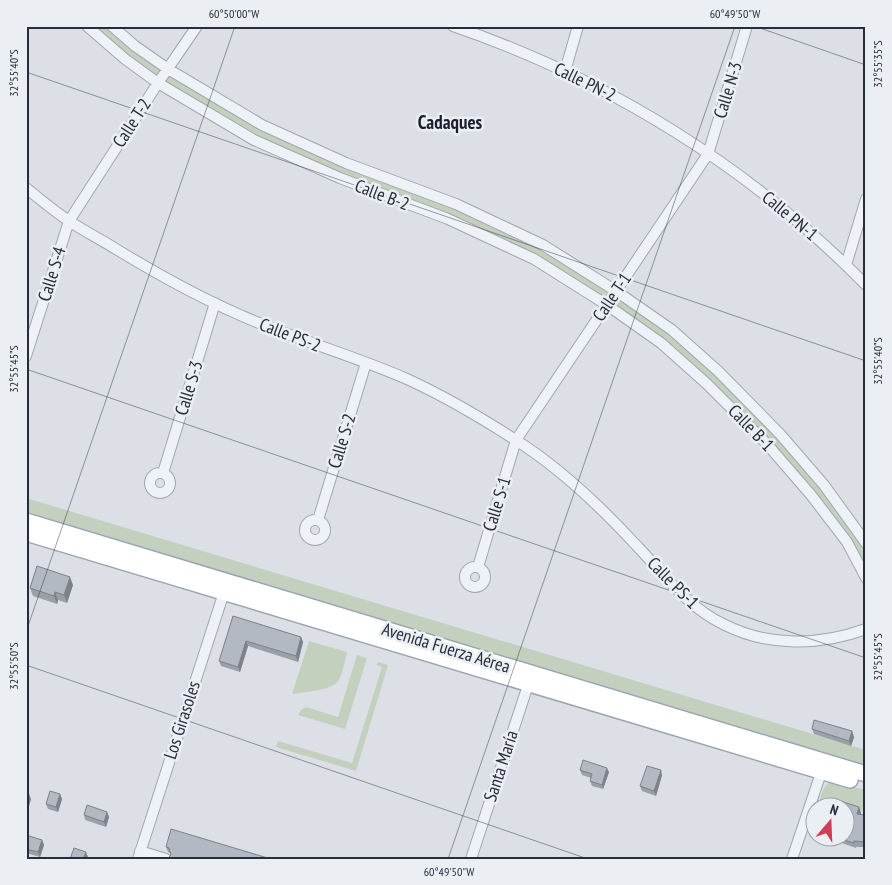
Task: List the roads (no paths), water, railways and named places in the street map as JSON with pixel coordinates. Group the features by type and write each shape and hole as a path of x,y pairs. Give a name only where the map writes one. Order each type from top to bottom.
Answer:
{"main road":[{"name":"Avenida Fuerza Aérea","path":"26,521 225,587 823,767 866,785"},
{"name":"Avenida Fuerza Aérea","path":"26,533 225,587"},
{"name":"Avenida Fuerza Aérea","path":"823,767 866,774"}],"street":[{"name":"Calle B-2","path":"87,26 125,59 158,83 254,140 340,178 448,219 534,259 607,306"},
{"name":"Calle B-2","path":"112,26 135,46 168,69 262,125 346,163 456,204 543,245 616,291"},
{"name":"Calle T-2","path":"69,220 197,26"},
{"name":"Calle PN-2","path":"453,26 496,41 565,71 621,100 669,128 708,154"},
{"path":"565,71 578,26"},
{"name":"Calle N-3","path":"708,154 748,26"},
{"name":"Calle PN-1","path":"708,154 752,184 846,265 866,285"},
{"name":"Calle T-1","path":"516,440 708,154"},
{"name":"Calle PS-2","path":"26,188 69,220 167,280 259,323 407,380 464,408 516,440"},
{"path":"846,265 866,199"},
{"name":"Calle S-4","path":"26,356 69,220"},
{"name":"Calle B-1","path":"616,291 672,330 718,371 780,434 824,485 866,543"},
{"name":"Calle S-3","path":"163,473 215,304"},
{"name":"Calle B-1","path":"607,306 661,343 707,384 766,443 811,495 847,542 866,578"},
{"name":"Calle S-2","path":"318,520 366,363"},
{"path":"766,443 780,434"},
{"name":"Calle S-1","path":"478,567 516,440"},
{"name":"Calle PS-1","path":"516,440 559,472 602,510 638,546 667,580 694,606 722,624 754,636 780,641 806,642 830,640 866,629"},
{"name":"Los Girasoles","path":"139,855 225,587"},
{"name":"Santa María","path":"471,859 530,679"},
{"path":"792,859 823,767"},
{"path":"139,855 166,859"}],"district":[{"name":"Cadaques","path":"450,122"}]}
